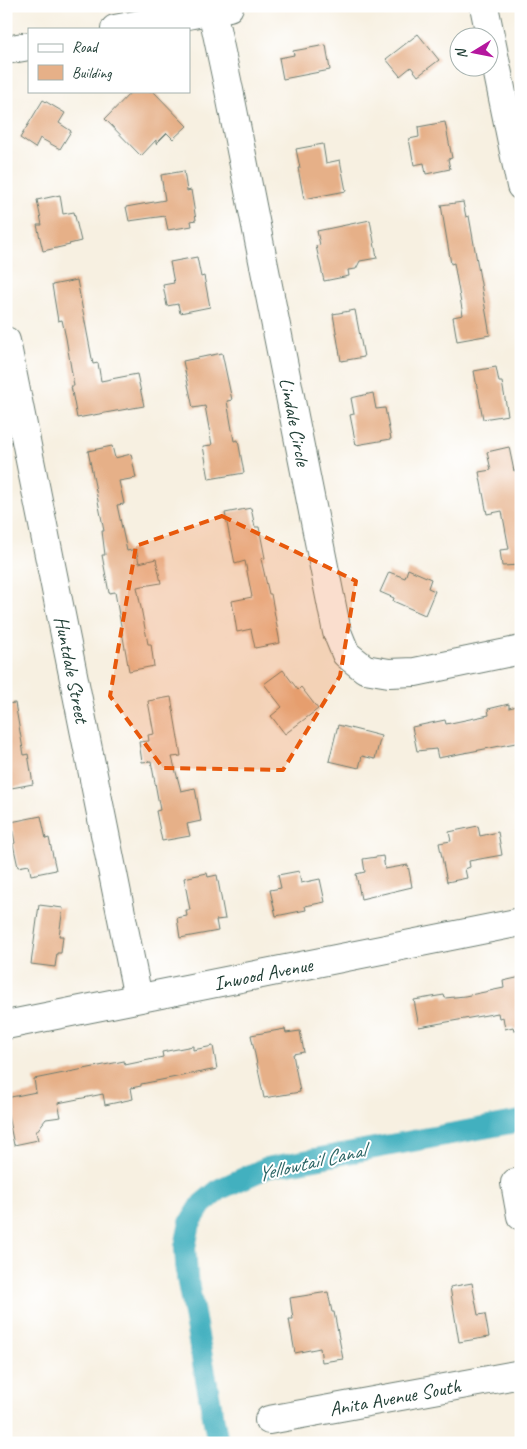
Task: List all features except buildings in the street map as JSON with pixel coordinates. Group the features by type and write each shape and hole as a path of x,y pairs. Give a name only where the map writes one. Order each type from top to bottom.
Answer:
{"street":[{"path":"484,6 521,186"},
{"path":"120,28 221,8"},
{"name":"Lindale Circle","path":"221,8 231,99 337,632 346,654 365,669 389,673 415,672 521,650"},
{"path":"6,50 28,46"},
{"name":"Huntdale Street","path":"6,341 138,998"},
{"name":"Inwood Avenue","path":"6,1025 521,922"},
{"path":"515,1183 521,1216"},
{"name":"Anita Avenue South","path":"269,1420 521,1374"}],"highlighted area":[{"path":"222,516 356,581 340,676 283,770 163,768 110,696 136,546"}],"waterway":[{"name":"Yellowtail Canal","path":"218,1443 187,1277 185,1247 190,1223 202,1204 220,1189 266,1168 521,1121"}]}
